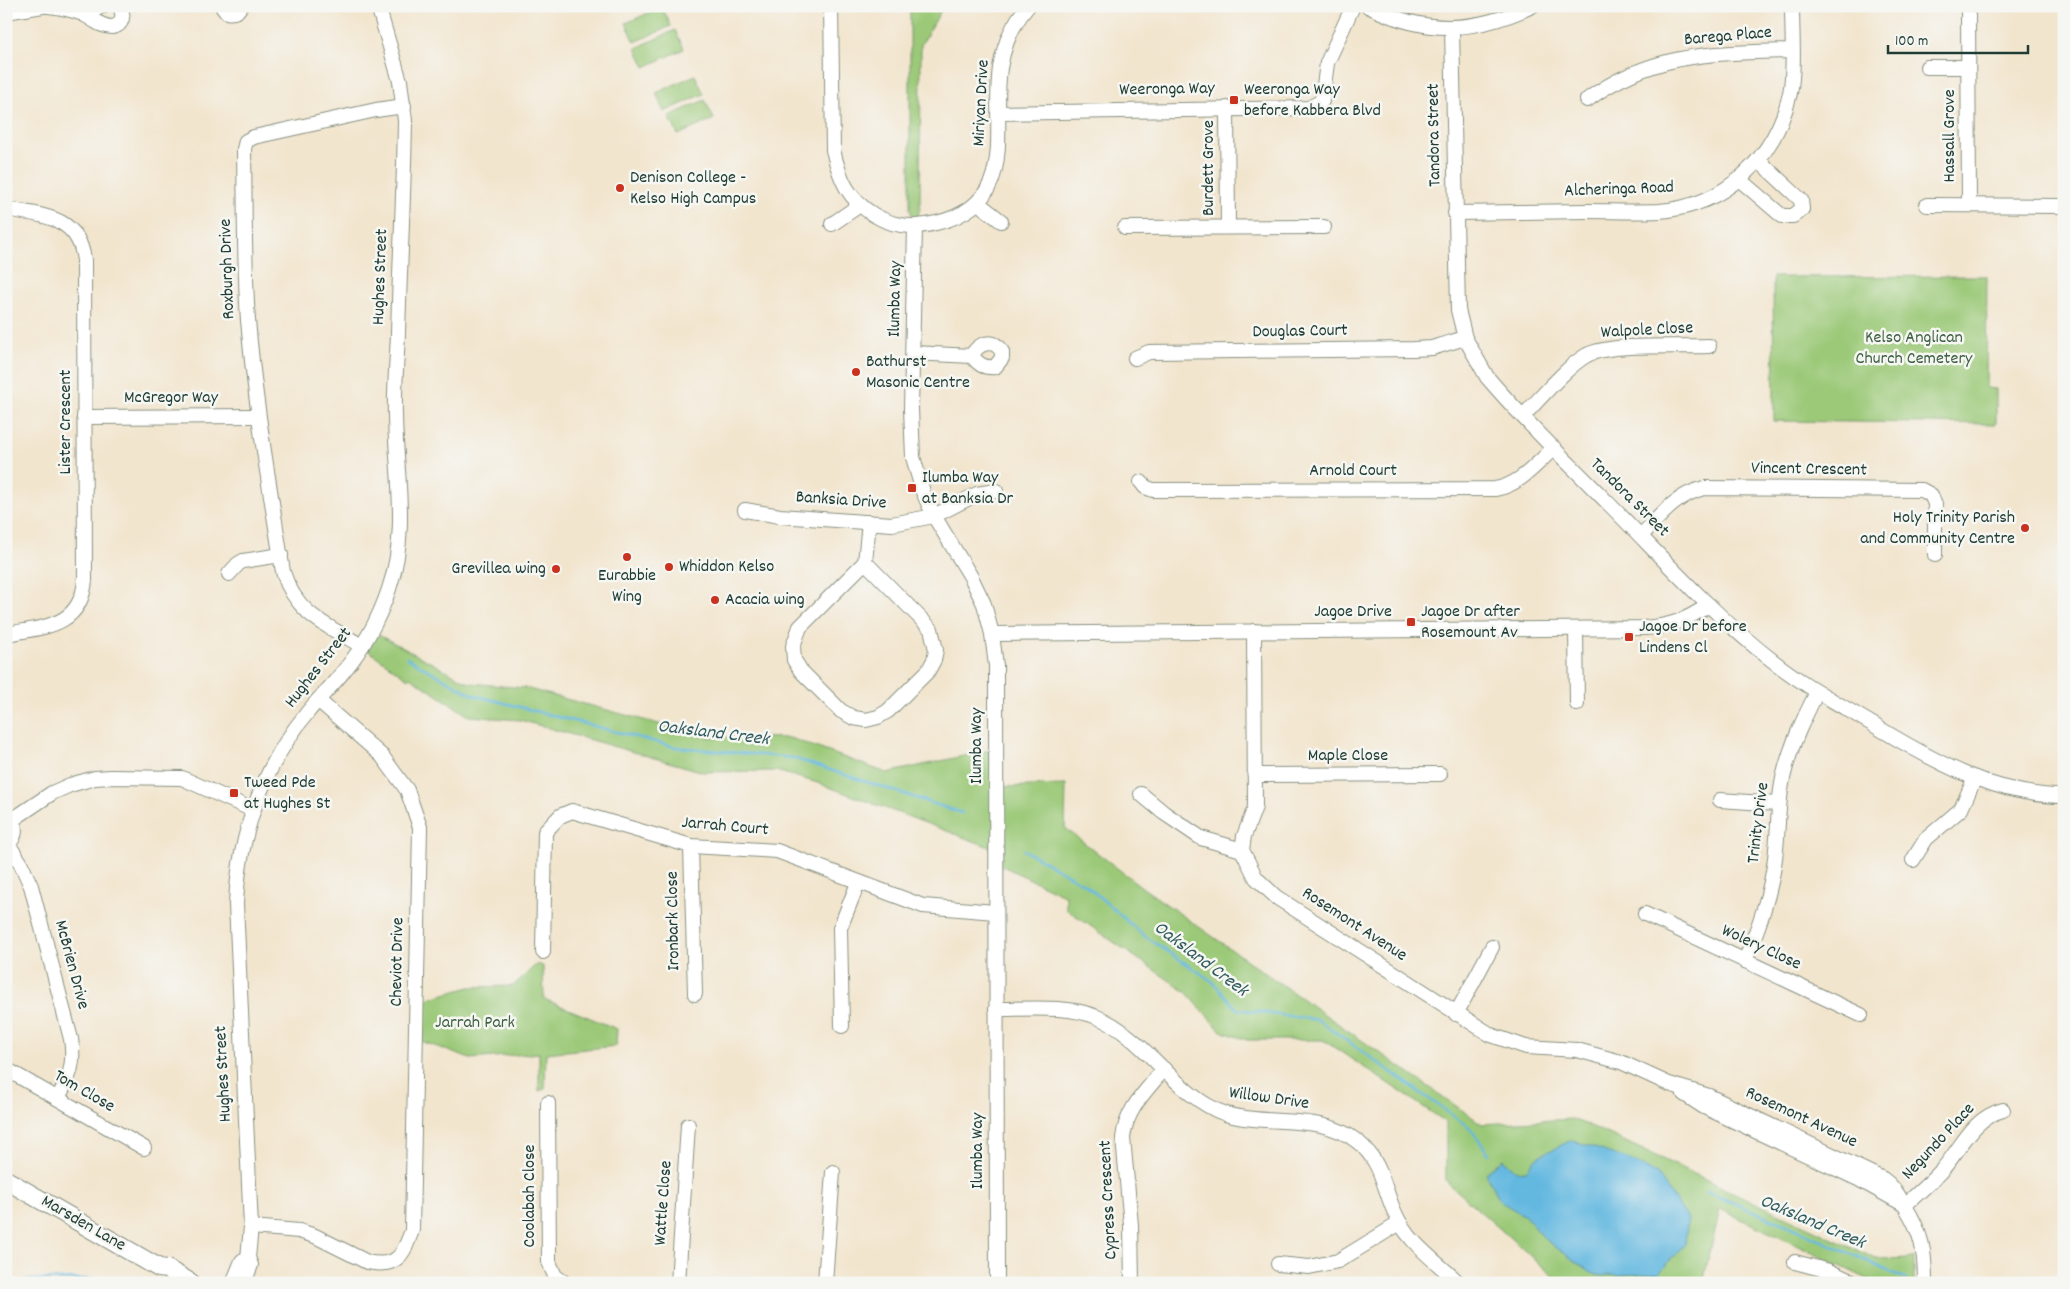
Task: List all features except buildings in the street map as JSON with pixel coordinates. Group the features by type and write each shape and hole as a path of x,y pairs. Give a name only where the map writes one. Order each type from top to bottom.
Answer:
{"main road":[{"name":"Marsden Lane","path":"6,1180 159,1268 167,1269 191,1283"},
{"name":"Marsden Lane","path":"159,1268 162,1276 173,1283"}],"street":[{"path":"6,12 43,6"},
{"path":"48,6 85,15 104,26 117,26 121,21 122,15 119,6"},
{"path":"85,15 102,6"},
{"path":"222,6 229,13 237,11 241,6"},
{"name":"Hughes Street","path":"244,1283 251,1265 248,1258 250,1227 236,904 240,861 253,810 274,760 294,730 342,674 362,646 382,609 390,588 400,544 402,525 395,416 405,138 404,106 400,81 378,6"},
{"path":"831,6 832,150 837,168 852,198 890,223 915,227 953,218 978,203 1001,221"},
{"name":"Miriyan Drive","path":"978,203 992,176 998,157 999,75 1006,41 1018,17 1028,6"},
{"name":"Weeronga Way","path":"999,113 1309,108 1319,104 1323,96 1324,79 1330,56 1353,6"},
{"path":"1368,6 1386,15 1410,23 1452,28 1487,24 1532,6"},
{"name":"Alcheringa Road","path":"1455,213 1660,211 1695,204 1708,199 1740,180 1758,160 1775,135 1788,99 1791,82 1792,6"},
{"name":"Hassall Grove","path":"1968,6 1969,205"},
{"name":"Tandora Street","path":"1452,28 1458,310 1465,338 1487,377 1554,448 1709,605 1757,649 1817,692 1935,761 1975,778 2032,793 2064,796"},
{"name":"Barega Place","path":"1587,100 1604,87 1643,68 1693,56 1728,52 1791,51"},
{"name":"Hassall Grove","path":"1927,68 1968,67"},
{"name":"Roxburgh Drive","path":"362,646 320,622 303,609 288,586 281,555 258,416 246,286 244,149 246,141 254,137 376,110 404,106"},
{"name":"Burdett Grove","path":"1227,108 1228,227"},
{"path":"1740,180 1782,216 1793,216 1802,209 1801,200 1758,160"},
{"path":"832,224 860,205"},
{"name":"Hassall Grove","path":"1927,205 2064,206"},
{"name":"Lister Crescent","path":"6,209 47,217 65,224 78,238 83,248 85,580 84,592 80,602 64,620 49,626 6,634"},
{"name":"Ilumba Way","path":"915,227 911,409 913,457 923,492 934,516 977,588 984,604 992,634 996,666 997,1283"},
{"name":"Burdett Grove","path":"1125,228 1324,227"},
{"name":"Douglas Court","path":"1135,358 1149,352 1414,349 1440,346 1465,338"},
{"name":"Walpole Close","path":"1523,416 1576,363 1594,352 1610,348 1709,346"},
{"path":"913,353 972,356"},
{"name":"McGregor Way","path":"84,417 258,416"},
{"name":"Arnold Court","path":"1141,482 1145,487 1153,490 1495,489 1507,487 1519,480 1554,448"},
{"name":"Vincent Crescent","path":"1641,536 1680,498 1704,488 1922,490 1931,495 1935,504 1935,555"},
{"name":"Banksia Drive","path":"745,510 780,516 892,524 934,516 977,494 996,491"},
{"path":"864,562 931,629 936,650 934,660 928,671 878,717 866,720 854,718 841,711 801,671 794,660 793,646 800,627 864,562 869,522"},
{"path":"229,574 243,561 281,555"},
{"name":"Jagoe Drive","path":"992,634 1663,627 1689,618 1709,605"},
{"path":"1576,629 1577,704"},
{"path":"1142,794 1164,813 1201,838 1242,850 1244,836 1255,807 1254,631"},
{"name":"Trinity Drive","path":"1745,961 1759,926 1774,867 1778,804 1784,773 1801,723 1817,692"},
{"name":"Cheviot Drive","path":"318,700 382,756 407,790 420,827 412,1230 406,1249 397,1260"},
{"name":"Maple Close","path":"1256,775 1440,774"},
{"path":"7,845 13,840 15,833 15,827 9,818 70,785 95,778 182,778 253,810"},
{"path":"1913,860 1926,839 1961,809 1975,778"},
{"path":"1720,800 1778,804"},
{"name":"Jarrah Court","path":"543,952 545,832 560,816 572,811 691,846 777,851 922,906 995,912"},
{"name":"McBrien Drive","path":"7,845 20,862 31,886 71,1039 73,1062 66,1083 58,1098"},
{"name":"Ironbark Close","path":"691,846 694,994"},
{"name":"Rosemont Avenue","path":"1242,850 1256,878 1276,897 1491,1035 1526,1047 1577,1050 1621,1062 1668,1084 1704,1107 1858,1179 1905,1205"},
{"path":"842,1026 840,928 858,883"},
{"name":"Wolery Close","path":"1645,914 1861,1015"},
{"path":"1456,1014 1492,947"},
{"name":"Willow Drive","path":"996,1009 1079,1011 1096,1016 1116,1027 1198,1098 1218,1111 1240,1117 1332,1128 1356,1140 1373,1157 1381,1171 1389,1201 1400,1223 1411,1238 1459,1283"},
{"name":"Tom Close","path":"6,1069 144,1148"},
{"name":"Cypress Crescent","path":"1132,1283 1131,1225 1123,1138 1124,1125 1133,1107 1164,1069"},
{"name":"Coolabah Close","path":"548,1103 549,1262 555,1276 565,1283"},
{"name":"Negundo Place","path":"1905,1205 1943,1170 1977,1124 1994,1112 2003,1110"},
{"name":"Wattle Close","path":"678,1283 688,1125"},
{"path":"825,1283 833,1172"},
{"path":"1905,1205 1915,1222 1922,1241 1926,1283"},
{"path":"1278,1264 1309,1268 1338,1261 1400,1223"},
{"path":"250,1227 299,1231 315,1236 367,1262 389,1263 397,1260 404,1273"},
{"name":"Hughes Street","path":"233,1283 242,1261 248,1258"},
{"path":"1795,1262 1829,1271 1855,1283"}],"green space":[{"path":"910,6 941,6 942,9 921,45 920,208 915,227 910,209"},
{"path":"662,7 671,26 635,42 626,23"},
{"path":"675,30 684,49 645,67 636,48"},
{"path":"695,75 704,94 664,112 656,93"},
{"path":"705,100 714,119 678,135 669,116"},
{"name":"Kelso Anglican Church Cemetery","path":"1987,276 1986,388 1996,389 1996,424 1774,421 1773,277"},
{"path":"371,631 470,683 525,688 707,737 790,738 887,773 995,749 996,787 1066,785 1065,828 1143,888 1482,1124 1572,1119 1598,1129 1876,1259 1914,1258 1914,1283 1876,1283 1720,1209 1703,1283 1561,1283 1446,1181 1446,1122 1323,1040 1247,1040 1221,1031 1186,992 1066,909 1066,896 996,863 995,849 818,783 776,771 704,772 520,720 469,716 410,677 408,679 362,646"},
{"name":"Jarrah Park","path":"537,964 543,966 544,999 617,1029 616,1046 546,1053 545,1089 539,1091 539,1053 470,1059 421,1041 423,1000 470,987 513,986"}],"water":[{"path":"1572,1140 1632,1161 1657,1174 1688,1219 1685,1244 1659,1273 1600,1276 1584,1268 1546,1240 1525,1216 1501,1202 1486,1173 1503,1159 1516,1171 1527,1170 1537,1157"}],"waterway":[{"name":"Oaksland Creek","path":"407,658 473,695 675,747 793,758 962,813"},
{"name":"Oaksland Creek","path":"1024,850 1086,885 1143,935 1212,981 1237,1009 1318,1020 1470,1128 1489,1154"},
{"name":"Oaksland Creek","path":"1707,1192 1794,1228 1906,1279"},
{"name":"Oaksland Creek","path":"2050,1283 2064,1276"},
{"path":"16,1283 28,1280 108,1279 116,1283"}],"place":[{"name":"Weeronga Way before Kabbera Blvd","path":"1234,100"},
{"name":"Denison College - Kelso High Campus","path":"620,188"},
{"name":"Bathurst Masonic Centre","path":"856,372"},
{"name":"Ilumba Way at Banksia Dr","path":"912,488"},
{"name":"Holy Trinity Parish and Community Centre","path":"2025,528"},
{"name":"Eurabbie Wing","path":"627,557"},
{"name":"Whiddon Kelso","path":"669,567"},
{"name":"Grevillea wing","path":"556,569"},
{"name":"Acacia wing","path":"715,600"},
{"name":"Jagoe Dr after Rosemount Av","path":"1411,622"},
{"name":"Jagoe Dr before Lindens Cl","path":"1629,637"},
{"name":"Tweed Pde at Hughes St","path":"234,793"}]}
